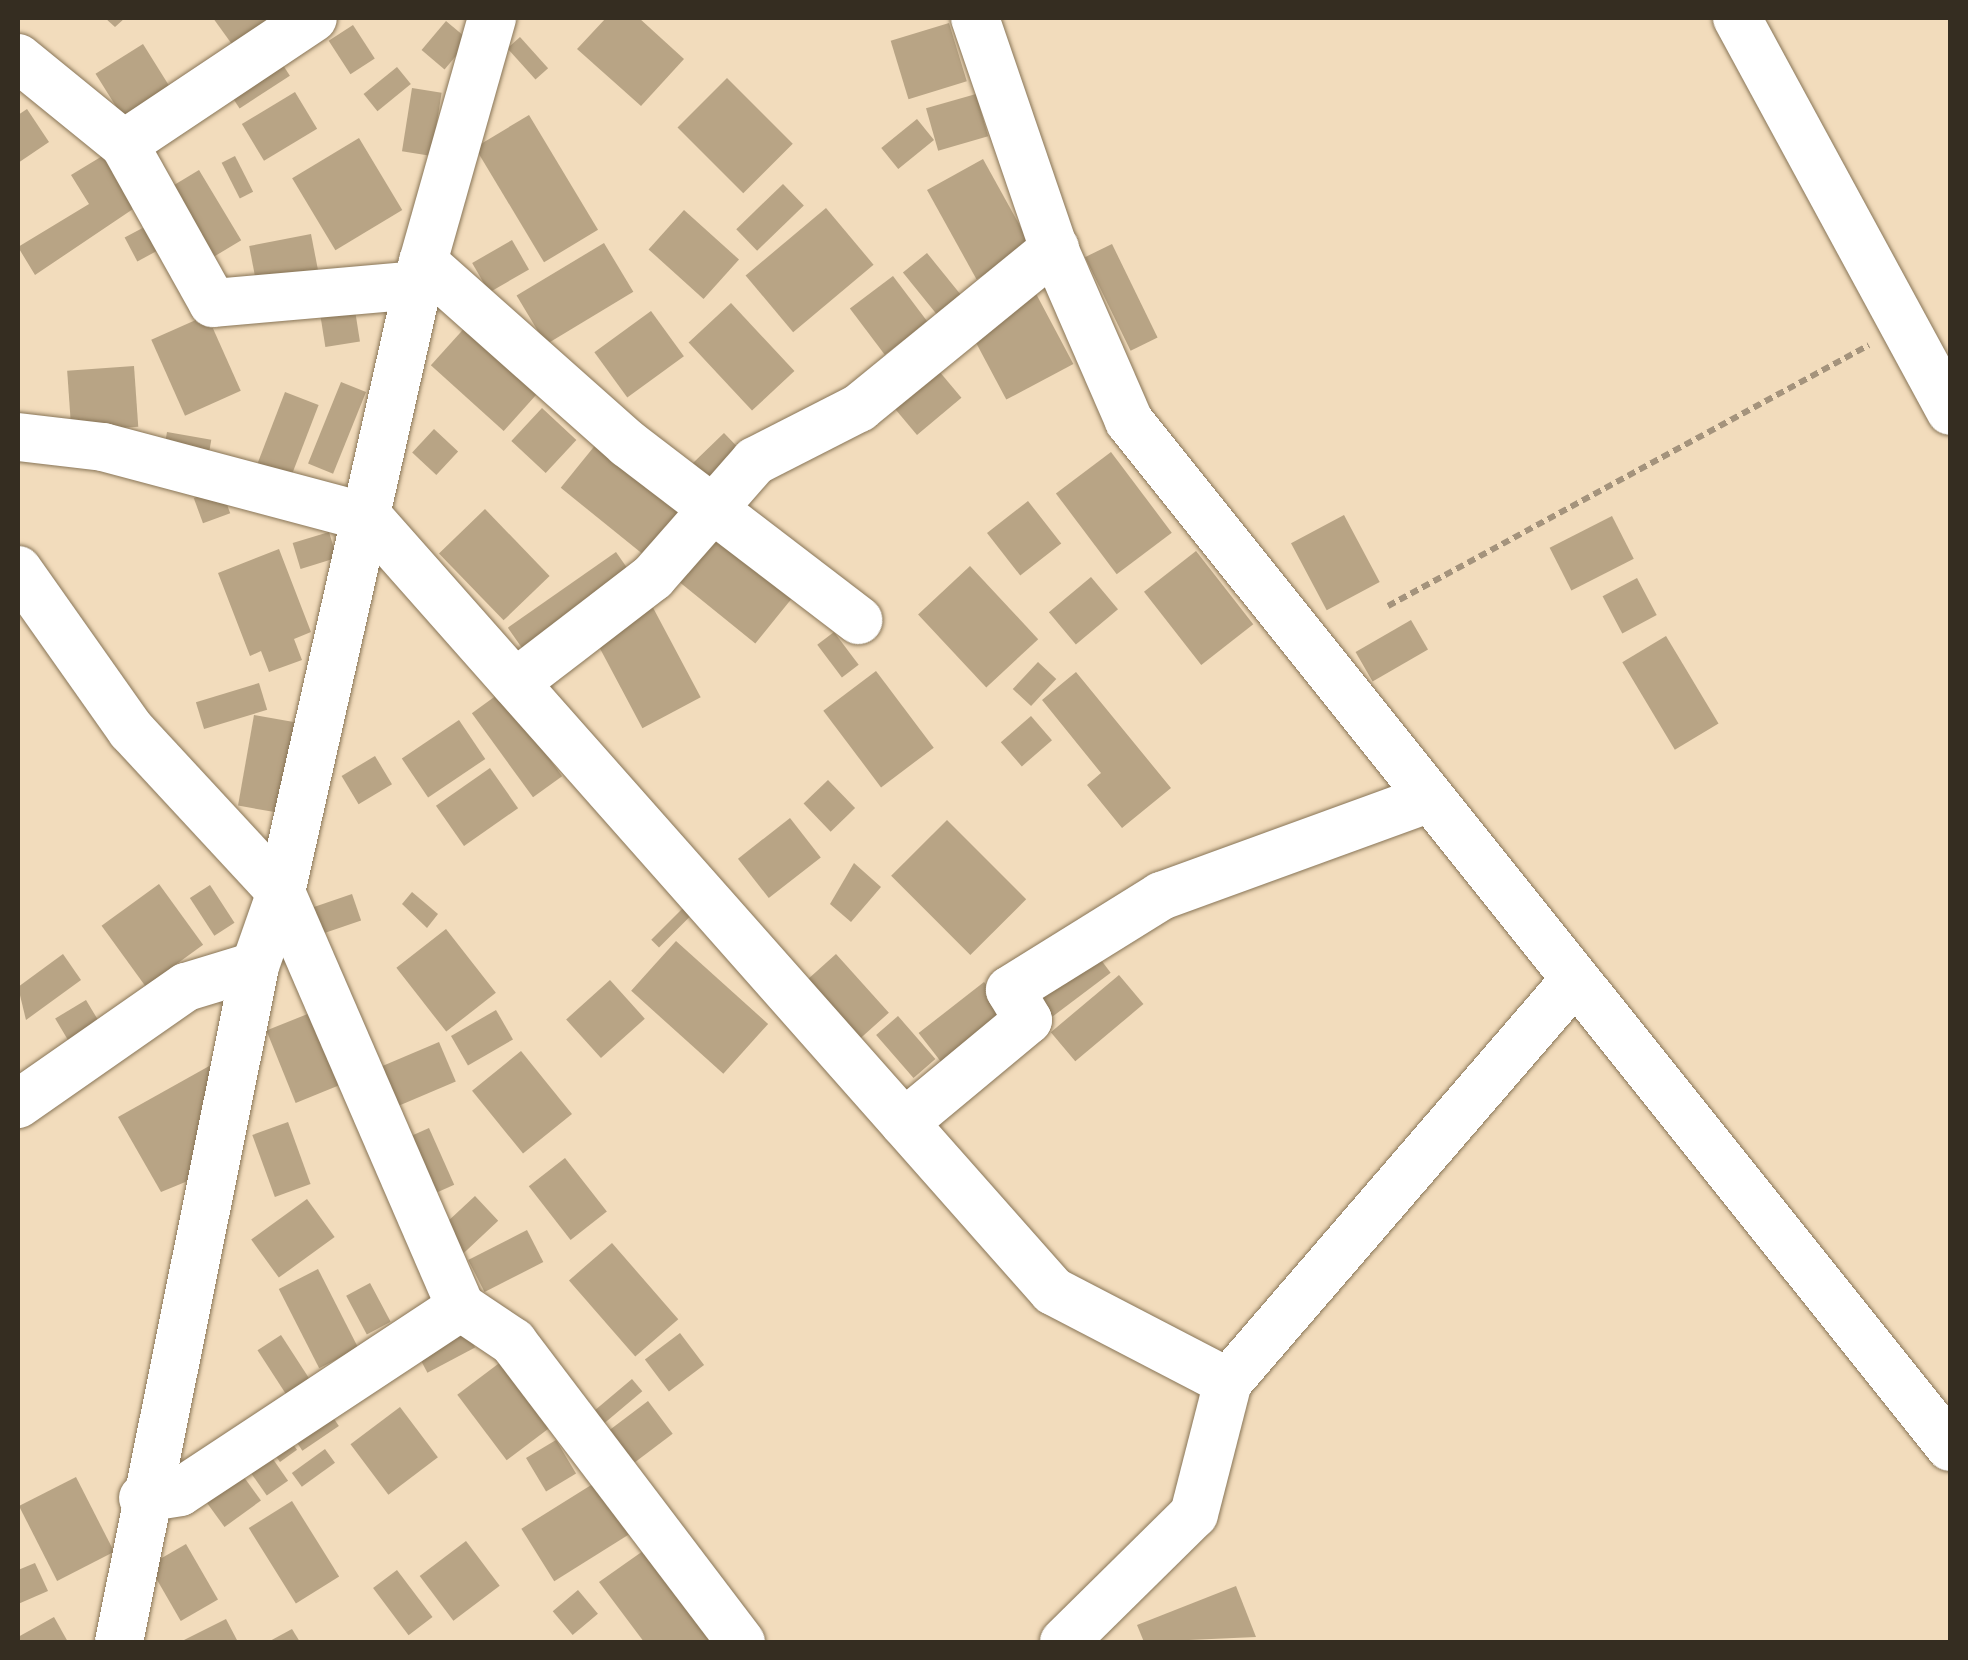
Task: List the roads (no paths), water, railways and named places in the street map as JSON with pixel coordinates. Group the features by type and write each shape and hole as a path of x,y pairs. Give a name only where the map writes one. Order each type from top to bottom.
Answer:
{"street":[{"path":"124,144 313,18"},
{"path":"119,1642 144,1498 255,966 281,892 421,273 492,18"},
{"path":"975,18 1055,248 1129,420 1572,983 1950,1447"},
{"path":"1737,18 1950,411"},
{"path":"18,58 124,144 213,303 421,273 628,444 858,620"},
{"path":"515,684 653,576 756,462 859,408 1055,248"},
{"path":"18,437 103,448 368,518 1053,1292 1228,1382"},
{"path":"18,570 132,730 281,892 461,1307 513,1342 741,1642"},
{"path":"904,1123 1028,1020 1010,990 1161,896 1430,798"},
{"path":"18,1104 186,987 255,966"},
{"path":"1064,1642 1194,1514 1228,1382 1572,983"},
{"path":"144,1498 180,1492 461,1307"}]}
